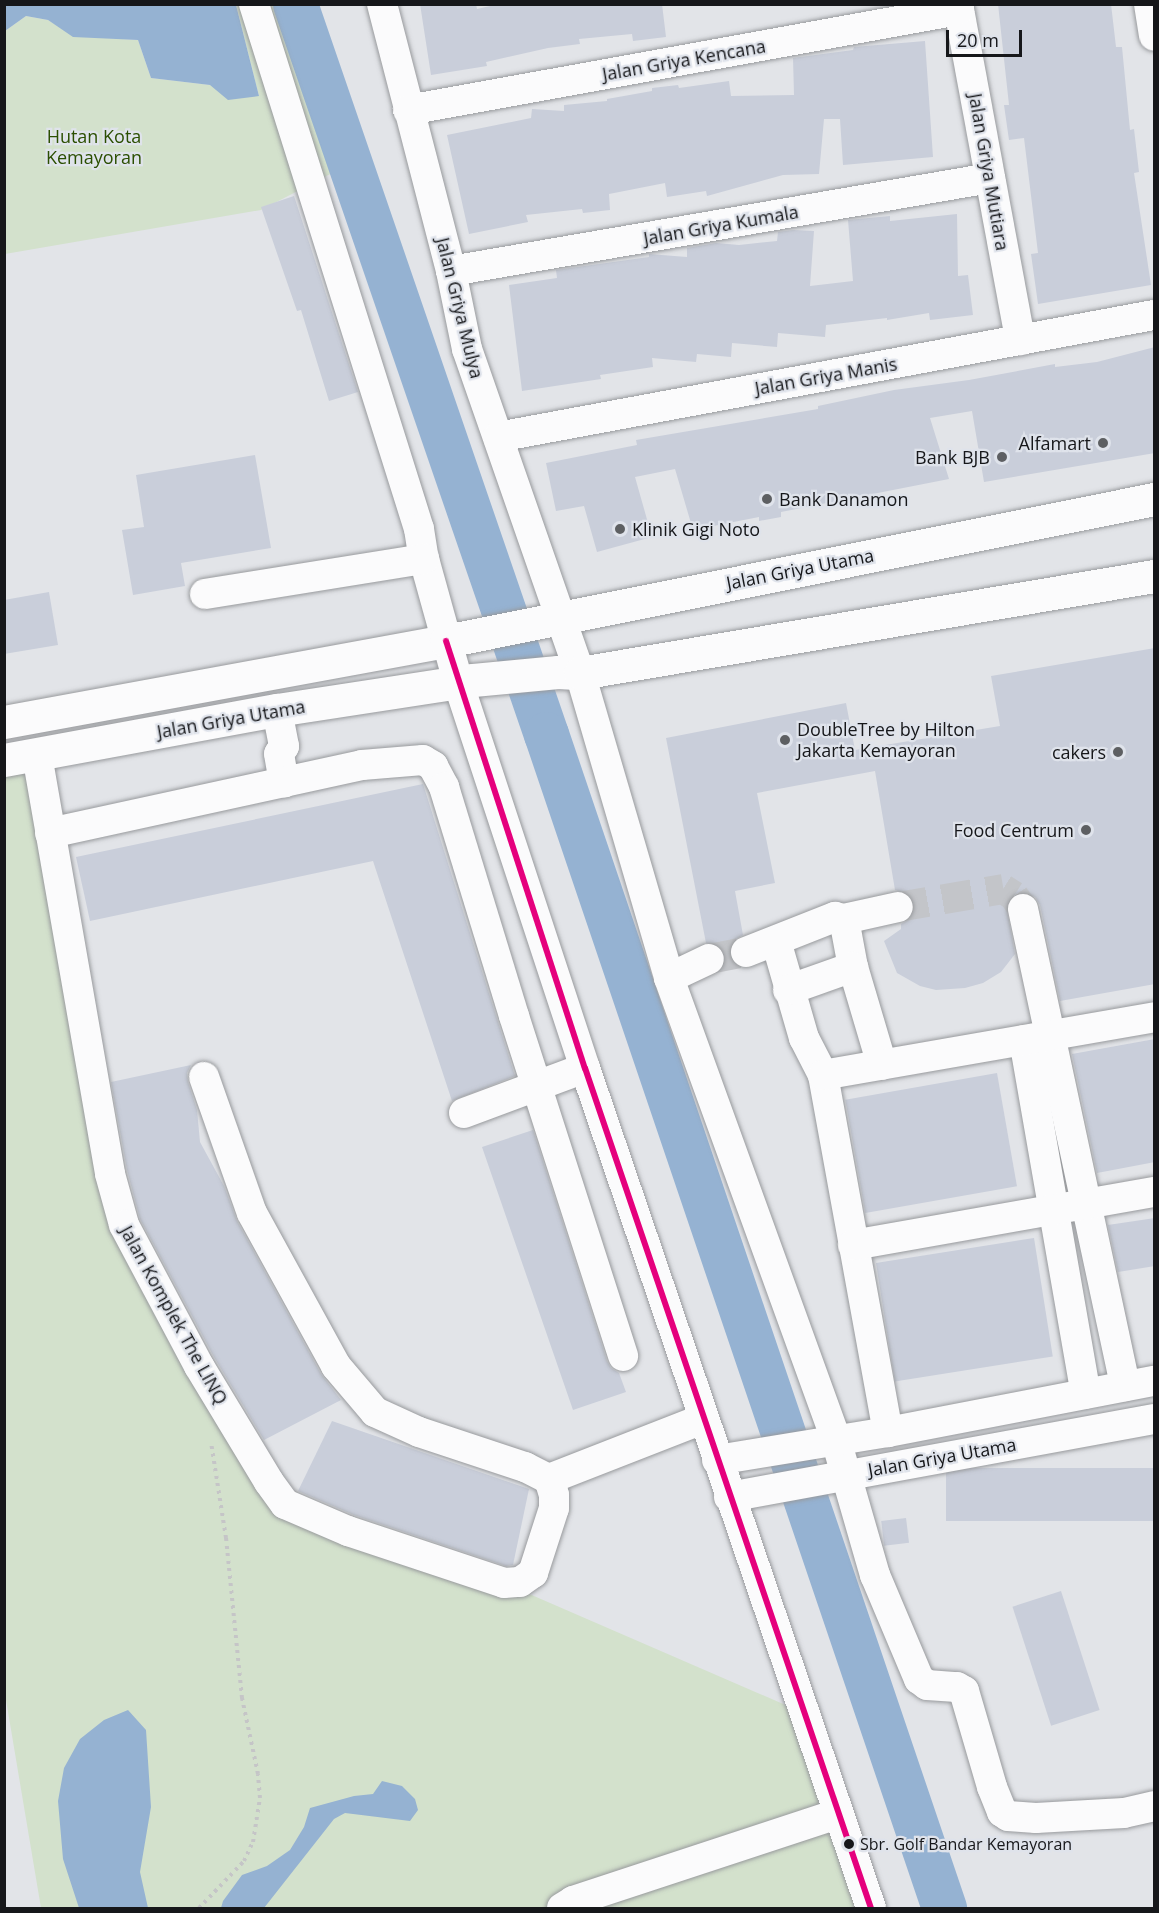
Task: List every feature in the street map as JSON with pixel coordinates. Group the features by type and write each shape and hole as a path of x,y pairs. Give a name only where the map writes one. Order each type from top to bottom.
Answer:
{"main road":[{"name":"Jalan Griya Utama","path":"4,722 451,640 1155,499"},
{"name":"Jalan Griya Utama","path":"4,760 268,712 465,681 569,673 1155,576"}],"street":[{"path":"254,4 355,320 419,529 424,559 465,681 585,1068 703,1419 724,1459 870,1908"},
{"name":"Jalan Griya Mulya","path":"382,4 451,271 467,349 498,436 569,673 669,978 829,1440 838,1476 875,1575 919,1679 927,1685 957,1687 964,1691 1002,1812 1008,1816 1036,1818 1124,1813 1155,1806"},
{"path":"1149,4 1155,36"},
{"name":"Jalan Griya Kencana","path":"408,110 959,7"},
{"name":"Jalan Griya Mutiara","path":"959,7 1020,340"},
{"name":"Jalan Griya Kumala","path":"451,271 990,178"},
{"name":"Jalan Griya Manis","path":"498,436 1155,315"},
{"path":"205,594 424,559"},
{"path":"268,712 284,746 281,768"},
{"name":"Jalan Komplek The LINQ","path":"37,755 110,1174 124,1225 199,1366 285,1504 348,1531 434,1561 504,1583 520,1582 533,1573 554,1508 554,1495 549,1479"},
{"path":"51,833 281,768 338,769 391,760 423,760 433,765 444,787 623,1356"},
{"path":"746,952 835,917 844,919 898,907"},
{"path":"1023,909 1040,1032 1054,1209 1086,1394"},
{"path":"844,919 853,968 882,1065"},
{"name":"Jalan Griya Utama","path":"776,941 788,990 804,1038 823,1075 888,1432"},
{"path":"669,978 709,959"},
{"path":"788,990 853,968"},
{"path":"926,1044 1155,1017"},
{"path":"823,1075 1040,1032"},
{"path":"1040,1032 1086,1204 1125,1386"},
{"path":"464,1113 585,1068"},
{"path":"204,1077 252,1213 336,1366 375,1413 419,1432 525,1467 549,1479 703,1419"},
{"path":"853,1245 1155,1192"},
{"name":"Jalan Griya Utama","path":"724,1459 888,1432 1155,1381"},
{"name":"Jalan Griya Utama","path":"735,1495 1155,1419"},
{"path":"562,1908 573,1901 838,1814"}],"path":[{"path":"199,1908 244,1861 253,1842 260,1798 258,1774 242,1698 226,1538 209,1430"}],"green space":[{"name":"Hutan Kota Kemayoran","path":"236,5 286,5 340,169 261,210 5,254 5,31 26,16 48,20 73,36 138,40 151,78 210,85 259,96"},
{"path":"37,755 114,1189 285,1504 504,1583 804,1713 871,1908 41,1908 4,1688 4,760"}],"water":[{"path":"5,4 236,5 259,96 228,100 210,85 151,78 138,40 73,37 48,20 26,16 5,31"},
{"path":"128,1710 146,1730 151,1807 140,1872 148,1908 79,1908 63,1859 58,1801 64,1768 80,1739 104,1720"},
{"path":"382,1781 402,1786 415,1799 418,1810 410,1821 345,1813 334,1819 264,1908 221,1908 223,1901 242,1875 267,1866 290,1850 304,1827 310,1808 354,1796 373,1794"}],"building":[{"path":"420,4 476,4 477,9 499,4 662,4 666,37 633,41 632,34 579,39 580,44 548,48 486,62 487,66 431,75"},
{"path":"998,4 1111,4 1116,47 1122,47 1130,130 1134,129 1139,172 1134,173 1151,285 1038,304 1031,254 1038,253 1024,138 1009,140 1004,105 1009,105"},
{"path":"925,41 933,157 843,165 840,119 824,119 819,174 783,175 707,196 706,191 667,197 665,183 609,194 610,210 583,213 582,209 526,215 528,222 469,234 447,135 531,118 532,109 564,111 564,105 607,101 607,99 652,91 652,88 678,85 679,88 729,81 731,96 794,95 793,58 853,50 854,47"},
{"path":"294,196 358,392 329,401 301,310 297,311 261,207"},
{"path":"957,214 958,276 968,275 973,315 930,320 929,313 887,320 887,318 826,325 825,337 778,333 777,347 732,343 731,357 697,354 696,362 652,358 653,367 600,375 601,379 522,391 509,285 557,278 556,270 649,257 649,254 687,257 687,248 716,243 739,245 777,241 778,232 793,230 814,231 810,286 853,281 848,220 890,216 890,221"},
{"path":"1155,347 1155,453 984,482 972,411 930,418 949,479 781,512 781,517 759,521 759,517 693,530 675,469 635,477 652,537 597,552 584,506 556,511 546,463 637,445 636,440 818,409 818,406 894,390 969,380 1055,364 1055,367 1097,362"},
{"path":"255,455 271,548 181,563 185,586 133,595 122,530 144,527 136,475"},
{"path":"49,592 58,645 4,654 4,600"},
{"path":"1155,648 1155,984 1060,1001 1040,905 1035,897 1020,892 1011,897 1006,904 1015,954 1001,972 983,983 965,988 936,990 920,986 897,973 884,941 901,929 901,924 910,919 915,904 910,895 895,890 875,771 757,793 775,883 735,891 743,935 733,941 729,949 730,959 737,966 723,969 726,960 724,951 718,945 706,943 666,738 846,703 855,750 1000,726 991,676"},
{"path":"423,784 515,1076 452,1101 373,861 90,921 76,857"},
{"path":"1155,1039 1155,1162 1097,1173 1072,1054"},
{"path":"191,1065 187,1073 188,1082 197,1110 200,1142 224,1186 237,1221 321,1374 341,1400 264,1440 214,1357 140,1219 127,1170 111,1082"},
{"path":"997,1073 1017,1186 865,1213 845,1100"},
{"path":"533,1130 607,1361 611,1368 619,1373 626,1392 573,1410 482,1147"},
{"path":"1155,1218 1155,1266 1118,1272 1108,1225"},
{"path":"1034,1238 1053,1357 895,1382 876,1263"},
{"path":"332,1421 529,1489 513,1565 506,1566 354,1515 298,1491"},
{"path":"946,1468 1154,1468 1154,1521 946,1521"},
{"path":"906,1518 909,1543 884,1546 881,1521"},
{"path":"1061,1591 1100,1710 1051,1726 1012,1607"}],"waterway":[{"path":"295,4 546,734 944,1908"}],"tunnel":[{"path":"898,907 1003,889 1014,896 1023,909"},
{"path":"709,959 746,952"}],"transit line":[{"path":"446,641 585,1068 871,1908"}],"place":[{"name":"Alfamart","path":"1103,443"},
{"name":"Bank BJB","path":"1002,457"},
{"name":"Bank Danamon","path":"767,499"},
{"name":"Klinik Gigi Noto","path":"620,529"},
{"name":"DoubleTree by Hilton Jakarta Kemayoran","path":"785,740"},
{"name":"cakers","path":"1118,752"},
{"name":"Food Centrum","path":"1086,830"},
{"name":"Sbr. Golf Bandar Kemayoran","path":"849,1844"}]}
